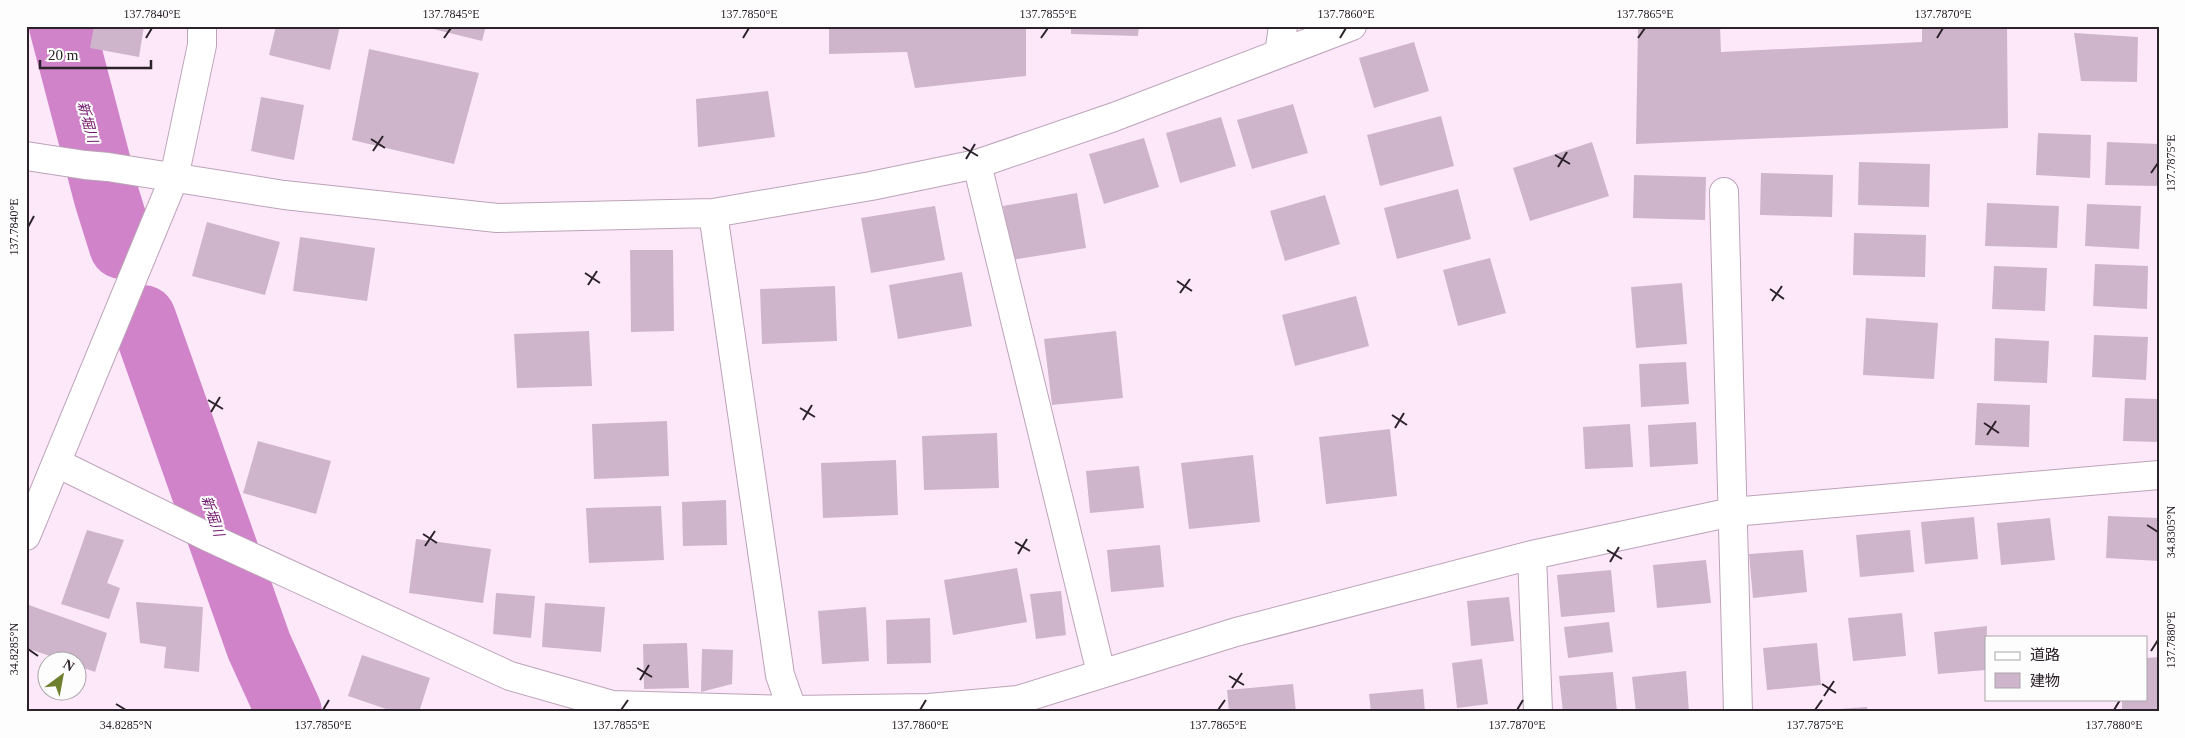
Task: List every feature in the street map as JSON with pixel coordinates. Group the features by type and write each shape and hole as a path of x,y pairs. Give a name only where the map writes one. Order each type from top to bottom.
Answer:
{"street":[{"path":"26,536 174,178 202,45 202,26"},
{"path":"1279,54 1283,26"},
{"path":"26,156 284,195 497,218 713,213 871,186 977,164 1114,117 1352,26"},
{"path":"977,164 1101,673"},
{"path":"1724,192 1738,712"},
{"path":"713,213 780,675 792,711"},
{"path":"57,463 206,536 520,679 612,705 792,711 929,708 1018,700 1236,632 1532,555 1732,512 2159,475"},
{"path":"1532,555 1538,712"}],"building":[{"path":"94,26 144,26 139,57 90,48"},
{"path":"276,26 340,26 330,70 269,55"},
{"path":"421,26 486,26 482,41"},
{"path":"829,26 1026,26 1026,76 915,88 907,52 829,54"},
{"path":"1071,26 1139,26 1138,36 1071,34"},
{"path":"1638,26 1720,26 1721,52 1922,42 1922,26 2007,26 2008,128 1636,144"},
{"path":"2074,33 2138,37 2137,82 2081,81"},
{"path":"1414,42 1429,91 1374,108 1359,58"},
{"path":"369,49 479,73 454,164 352,140"},
{"path":"768,91 775,137 698,147 696,99"},
{"path":"261,97 304,105 294,160 251,151"},
{"path":"1293,104 1308,153 1252,169 1237,120"},
{"path":"1441,116 1454,166 1380,186 1367,135"},
{"path":"1221,117 1236,166 1180,183 1166,133"},
{"path":"2038,133 2091,135 2090,178 2036,175"},
{"path":"1144,138 1159,187 1104,204 1089,154"},
{"path":"1592,142 1609,196 1530,221 1513,168"},
{"path":"2107,142 2159,144 2159,186 2105,185"},
{"path":"1859,162 1930,164 1929,207 1858,205"},
{"path":"1761,173 1833,175 1832,217 1760,215"},
{"path":"1634,175 1706,177 1705,220 1633,218"},
{"path":"1458,189 1471,239 1397,259 1384,208"},
{"path":"1077,193 1086,248 1012,260 1003,206"},
{"path":"1325,195 1340,244 1285,261 1270,211"},
{"path":"1987,203 2059,206 2057,248 1985,246"},
{"path":"2087,204 2141,206 2139,249 2085,246"},
{"path":"935,206 945,260 871,273 861,218"},
{"path":"207,222 280,242 265,295 192,276"},
{"path":"1854,233 1926,235 1925,277 1853,275"},
{"path":"300,237 375,248 367,301 293,291"},
{"path":"630,250 673,250 674,331 631,332"},
{"path":"1490,258 1506,313 1458,326 1443,270"},
{"path":"2095,264 2148,266 2147,309 2093,306"},
{"path":"1994,266 2047,268 2045,311 1992,309"},
{"path":"962,272 972,326 898,339 889,285"},
{"path":"1682,283 1687,344 1636,348 1631,287"},
{"path":"835,286 837,341 762,344 760,289"},
{"path":"1356,296 1369,346 1295,366 1282,315"},
{"path":"1866,318 1938,323 1934,379 1863,375"},
{"path":"589,331 592,386 517,388 514,334"},
{"path":"1116,331 1123,398 1052,405 1044,339"},
{"path":"2094,335 2148,337 2146,380 2092,377"},
{"path":"1995,338 2049,341 2047,383 1994,381"},
{"path":"1686,362 1689,404 1641,407 1639,364"},
{"path":"2125,398 2159,399 2159,442 2123,441"},
{"path":"1977,403 2030,405 2029,447 1975,445"},
{"path":"667,421 669,476 594,479 592,424"},
{"path":"1696,422 1698,464 1650,467 1648,425"},
{"path":"1630,424 1633,467 1585,469 1583,427"},
{"path":"1390,429 1397,496 1326,504 1319,437"},
{"path":"997,433 999,488 924,490 922,436"},
{"path":"258,441 331,461 316,514 243,493"},
{"path":"1253,455 1260,522 1189,529 1181,463"},
{"path":"896,460 898,515 823,518 821,463"},
{"path":"1139,466 1144,508 1090,513 1086,471"},
{"path":"726,500 727,545 683,546 682,502"},
{"path":"661,506 664,560 589,563 586,508"},
{"path":"2108,516 2159,518 2159,561 2106,558"},
{"path":"1974,517 1978,559 1925,564 1921,522"},
{"path":"2050,518 2055,560 2001,565 1997,523"},
{"path":"87,530 124,540 107,583 120,588 109,619 61,604"},
{"path":"1910,530 1914,572 1860,577 1856,535"},
{"path":"416,539 491,549 483,603 409,593"},
{"path":"1160,545 1164,587 1111,592 1107,550"},
{"path":"1803,550 1807,592 1753,598 1749,554"},
{"path":"1706,560 1711,603 1657,608 1653,565"},
{"path":"1017,568 1027,622 953,635 944,580"},
{"path":"1611,570 1615,612 1561,617 1557,575"},
{"path":"1061,591 1066,635 1036,639 1030,594"},
{"path":"496,593 535,596 531,638 493,634"},
{"path":"1509,597 1514,641 1471,646 1467,601"},
{"path":"136,602 203,607 199,672 164,668 166,647 140,643"},
{"path":"545,603 605,607 601,652 542,647"},
{"path":"26,604 107,633 95,672 88,670 88,650 38,650 38,652 26,648"},
{"path":"866,607 869,661 822,664 818,611"},
{"path":"1902,613 1906,656 1853,661 1848,618"},
{"path":"930,618 931,663 887,664 886,620"},
{"path":"1609,622 1613,652 1568,658 1564,627"},
{"path":"1987,626 1987,636 1985,636 1985,670 1938,674 1934,632"},
{"path":"687,643 689,688 644,689 643,644"},
{"path":"1817,643 1821,685 1767,690 1763,648"},
{"path":"702,649 733,650 732,684 701,692"},
{"path":"362,655 430,678 419,712 395,712 348,696"},
{"path":"2159,657 2159,712 2122,712 2122,700 2148,700 2148,658"},
{"path":"1482,659 1488,704 1457,708 1452,663"},
{"path":"1686,671 1689,712 1636,712 1632,677"},
{"path":"1613,672 1617,712 1563,712 1559,676"},
{"path":"1293,684 1296,712 1229,712 1227,690"},
{"path":"1423,689 1425,712 1371,712 1369,694"},
{"path":"1867,707 1868,712 1824,712 1824,710"}],"waterway":[{"name":"新堀川","path":"62,26 107,198 122,246"},
{"name":"新堀川","path":"143,318 259,646 289,712"}]}
